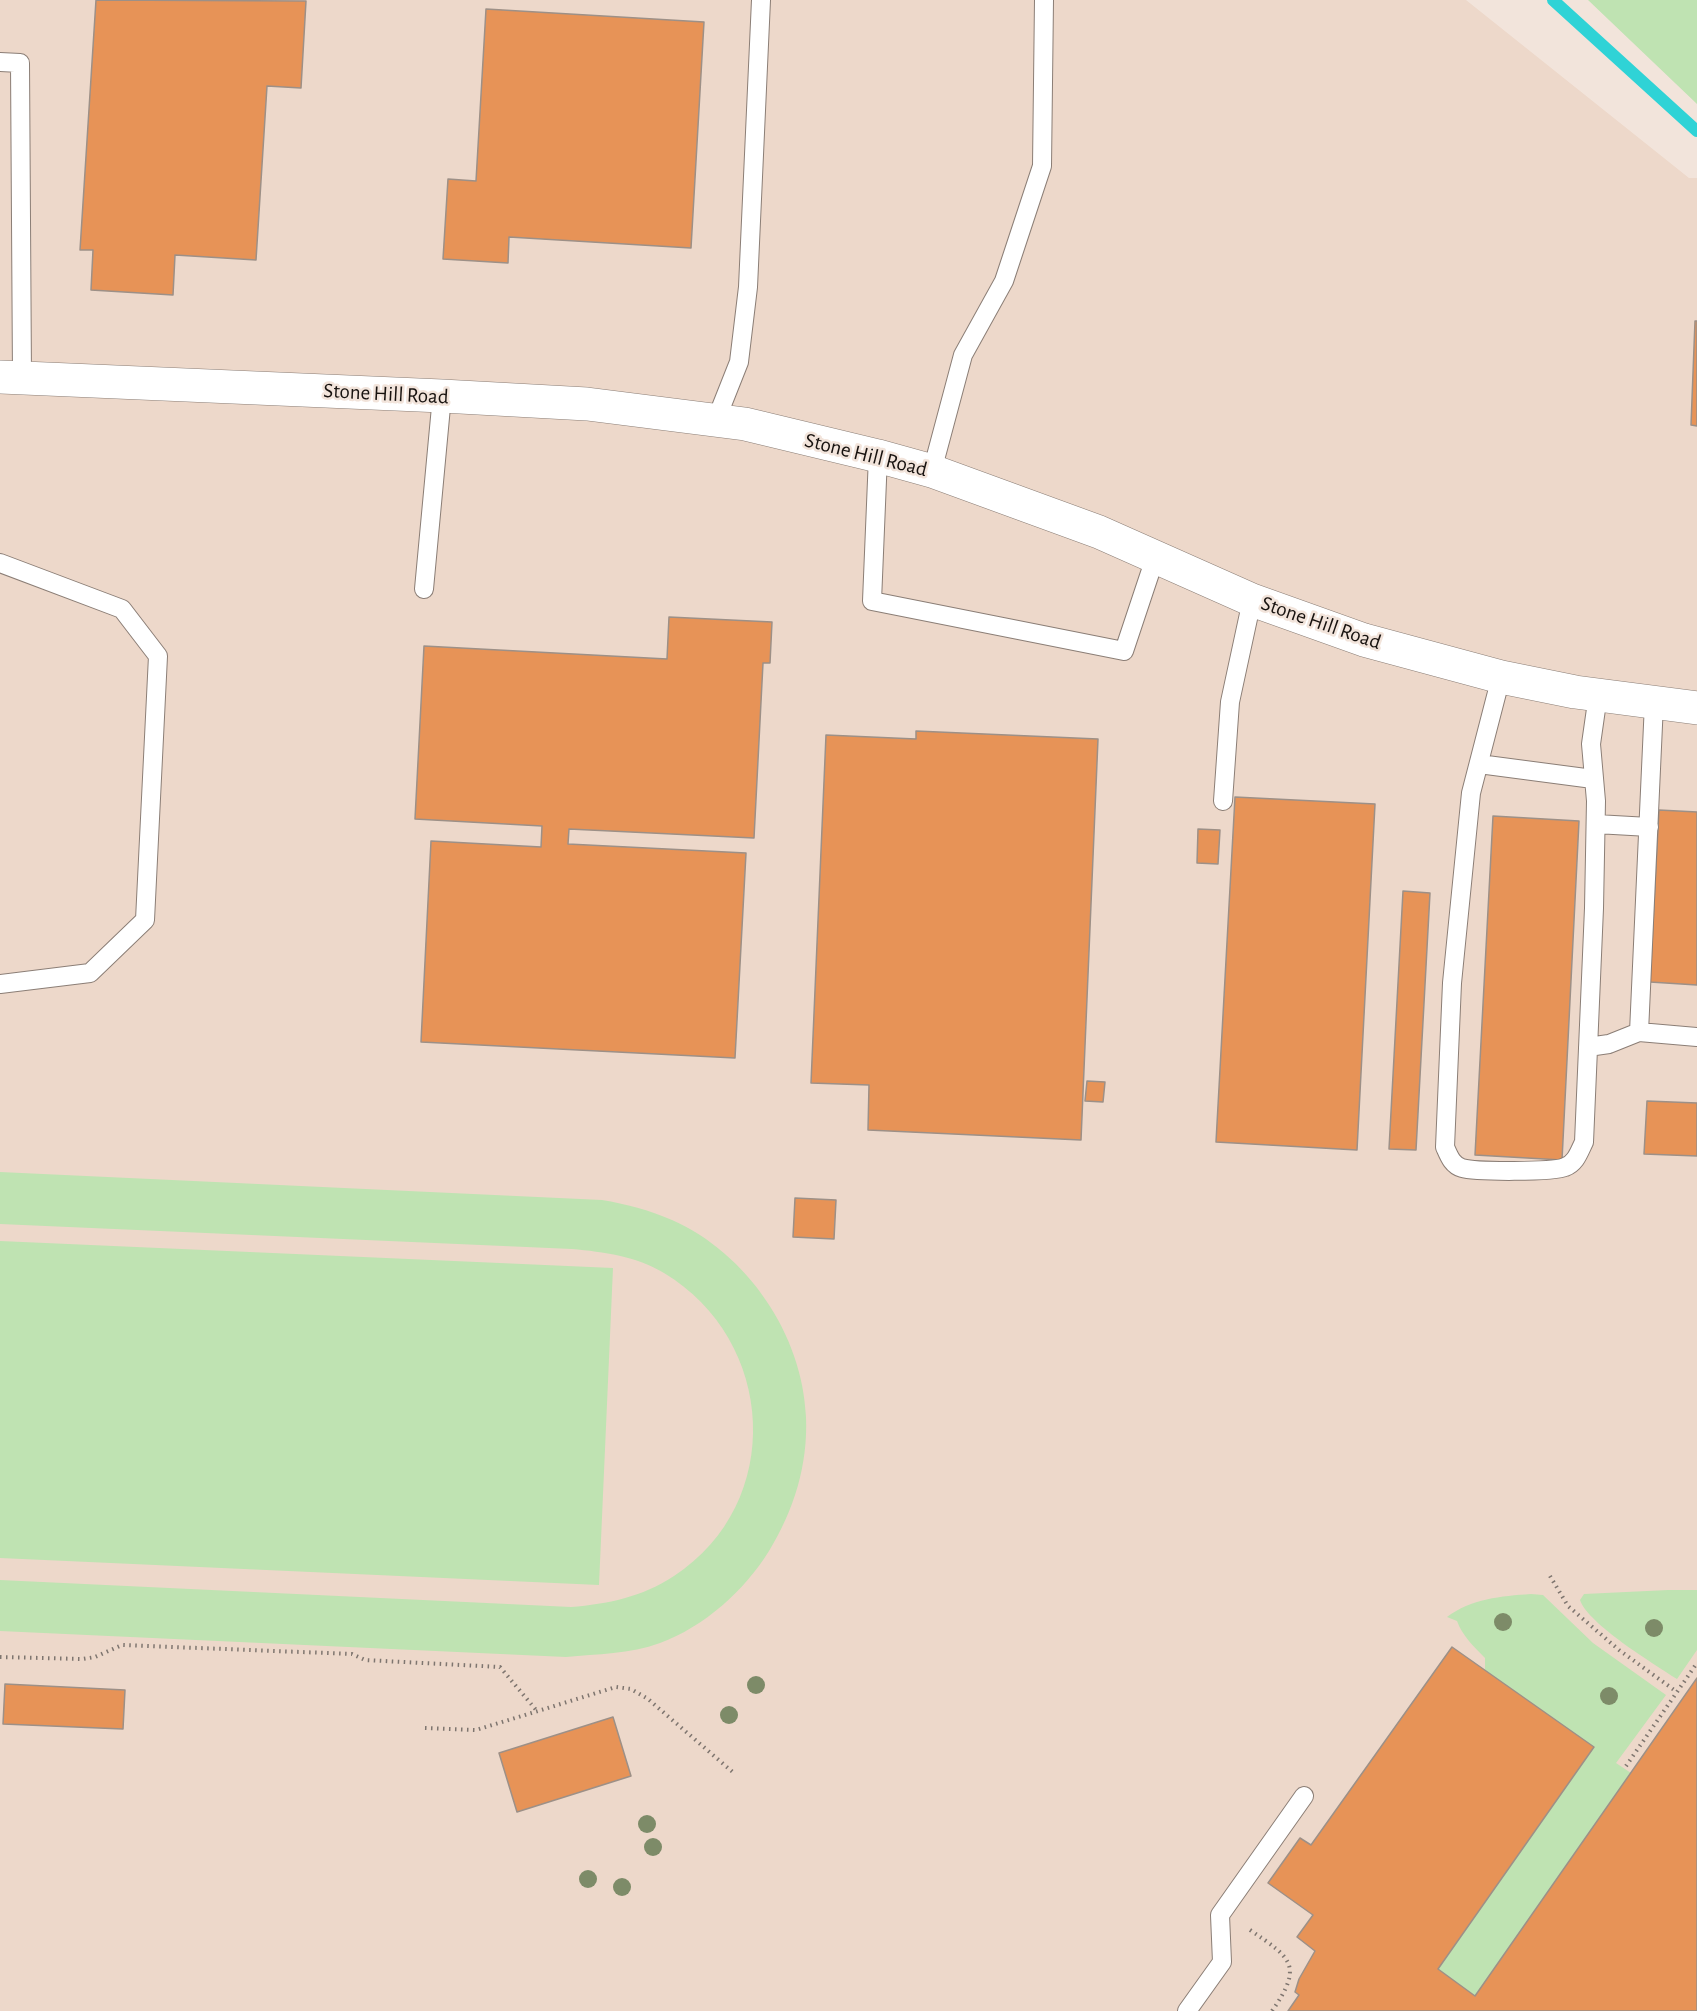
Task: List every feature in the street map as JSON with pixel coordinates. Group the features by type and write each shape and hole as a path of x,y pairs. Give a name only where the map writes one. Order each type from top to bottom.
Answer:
{"street":[{"name":"Stone Hill Road","path":"11,378 587,404 745,424 932,471 1099,532 1252,600 1364,640 1501,677 1575,692 1697,708"}],"lane":[{"path":"716,420 739,362 747,298 761,0"},
{"path":"932,471 963,355 1004,281 1042,166 1044,0"},
{"path":"0,62 20,63 11,378"},
{"path":"424,589 442,396"},
{"path":"878,456 872,601 1124,651 1155,558"},
{"path":"0,563 122,609 158,656 145,920 90,973 0,984"},
{"path":"1223,801 1230,702 1252,600"},
{"path":"1501,677 1472,793 1452,983 1445,1147 1450,1159 1460,1168 1494,1171 1564,1168 1575,1161 1584,1142 1596,824 1591,744 1598,694"},
{"path":"1639,1032 1653,703"},
{"path":"1479,764 1593,779"},
{"path":"1596,824 1649,827"},
{"path":"1588,1047 1622,1040 1639,1032 1697,1038"},
{"path":"1187,2011 1222,1962 1220,1915 1304,1797"}],"path":[{"path":"1550,1576 1568,1606 1619,1650 1677,1692"},
{"path":"0,1657 83,1659 95,1657 122,1645 352,1654 365,1660 500,1667 537,1711"},
{"path":"1626,1766 1697,1663"},
{"path":"425,1728 476,1730 616,1687 631,1689 648,1699 735,1774"},
{"path":"1243,1925 1282,1952 1290,1966 1288,1983 1272,2011"}],"shaded area":[{"path":"0,0 1466,0 1689,178 1697,178 1697,2011 0,2011"}],"green space":[{"path":"1588,0 1697,0 1697,104"},
{"path":"0,1172 602,1200 655,1213 672,1220 699,1235 724,1253 747,1275 766,1300 782,1327 794,1356 802,1386 806,1435 798,1487 786,1520 769,1551 748,1580 722,1606 676,1636 649,1647 625,1651 566,1657 0,1631 0,1580 571,1607 624,1598 650,1589 674,1576 710,1545 735,1507 750,1466 753,1422 746,1379 729,1338 701,1302 664,1273 642,1262 608,1253 572,1249 0,1224"},
{"path":"0,1241 613,1268 599,1585 0,1558"},
{"path":"1697,1590 1697,1650 1677,1679 1608,1632 1586,1610 1580,1600 1584,1594"},
{"path":"1531,1594 1543,1595 1593,1643 1666,1695 1616,1763 1631,1773 1475,1996 1438,1969 1594,1747 1485,1670 1485,1658 1465,1636 1457,1621 1447,1617 1476,1602"}],"building":[{"path":"96,0 306,1 301,88 267,86 256,260 175,255 173,295 91,290 93,250 80,250"},
{"path":"486,9 704,22 691,248 509,237 508,263 443,259 448,179 476,181"},
{"path":"1695,321 1697,321 1697,426 1691,425"},
{"path":"669,617 772,622 770,663 763,663 754,838 569,829 568,844 746,853 735,1058 421,1042 431,841 541,847 542,826 415,819 424,646 667,659"},
{"path":"916,731 1098,739 1081,1140 868,1130 869,1085 811,1083 826,735 916,739"},
{"path":"1235,797 1375,804 1357,1150 1216,1142"},
{"path":"1659,810 1697,812 1697,985 1650,982"},
{"path":"1493,816 1579,821 1562,1160 1475,1155"},
{"path":"1198,829 1220,830 1218,864 1197,863"},
{"path":"1403,891 1430,893 1416,1150 1389,1149"},
{"path":"1087,1081 1105,1082 1103,1102 1085,1101"},
{"path":"1647,1101 1697,1103 1697,1156 1644,1154"},
{"path":"795,1198 836,1200 834,1239 793,1237"},
{"path":"1452,1647 1594,1747 1438,1969 1475,1996 1697,1678 1697,2011 1288,2011 1299,1995 1295,1992 1299,1979 1315,1951 1297,1937 1313,1915 1268,1883 1300,1838 1311,1845"},
{"path":"5,1684 125,1690 123,1729 3,1724"},
{"path":"613,1717 631,1776 517,1812 499,1753"}],"waterway":[{"path":"1553,0 1697,131"}]}
